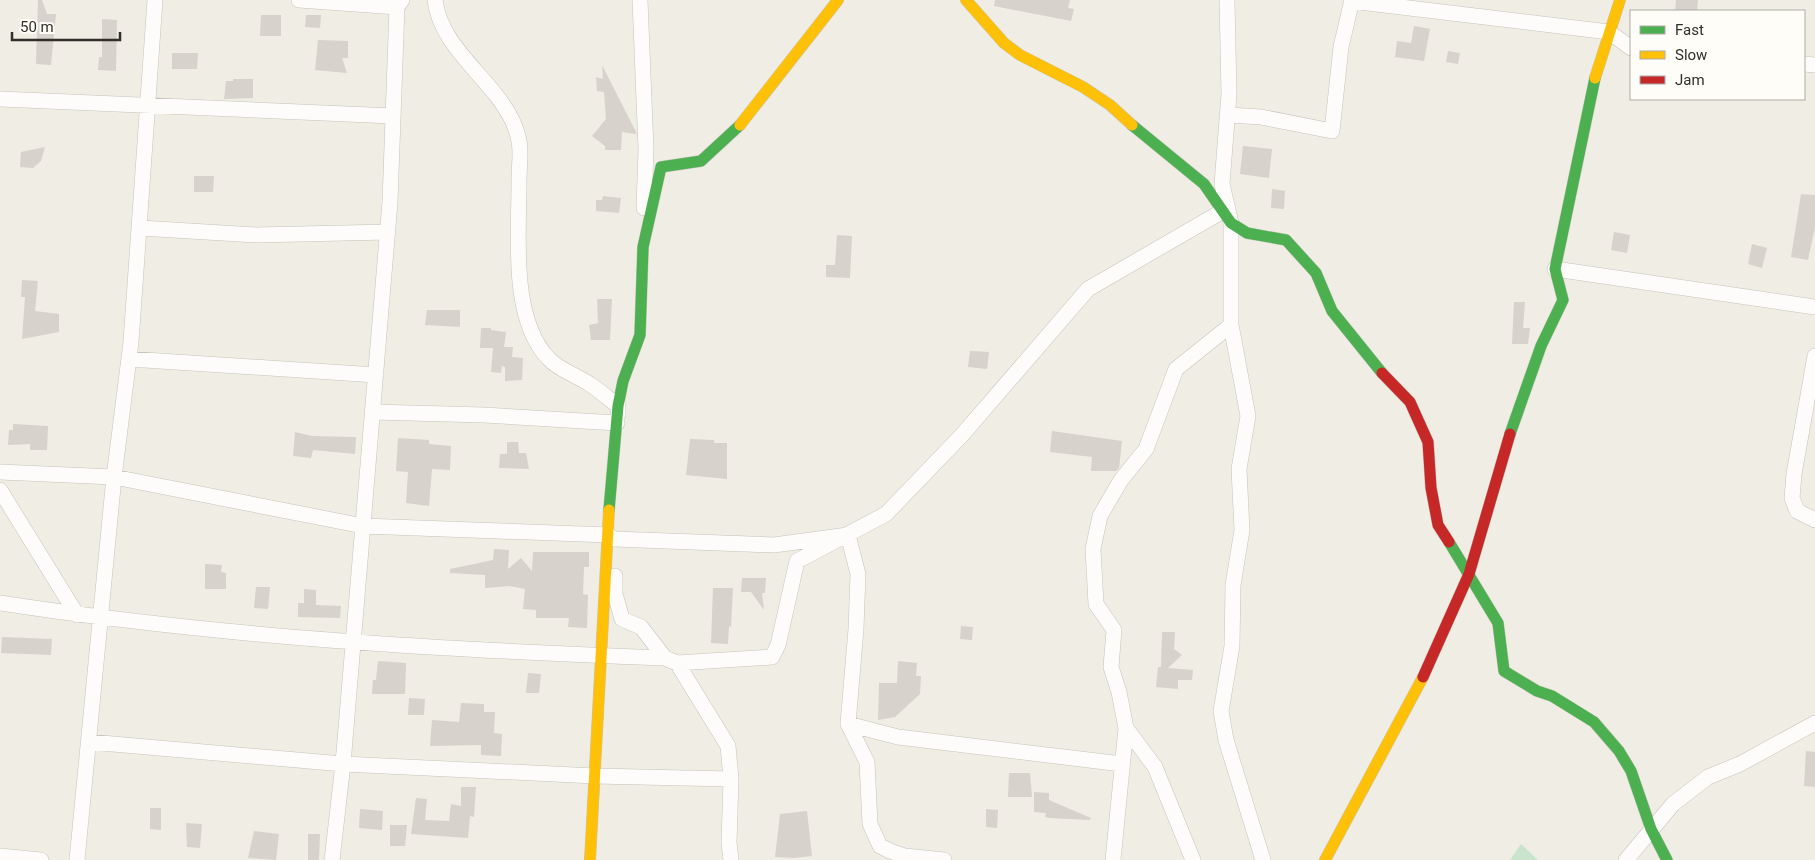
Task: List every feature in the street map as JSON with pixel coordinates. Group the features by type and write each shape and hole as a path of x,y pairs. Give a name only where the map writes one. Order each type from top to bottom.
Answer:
{"street":[{"path":"78,860 114,477 129,358 140,228 155,0"},
{"path":"299,0 400,3 388,232 343,764 332,860"},
{"path":"435,0 436,9 456,51 484,78 511,119 521,146 519,234 521,294 528,322 539,347 549,360 591,385 618,406"},
{"path":"590,860 611,537 612,469 618,406 624,381 640,335 646,149 640,0"},
{"path":"643,247 661,167 701,161 743,122 838,0"},
{"path":"966,0 1004,43 1020,55 1083,87 1110,105 1135,128 1204,184 1228,214 1247,233 1286,240 1316,273 1332,311 1393,386 1410,402 1428,442 1431,488 1438,525 1498,623 1504,671 1538,691 1552,696 1594,722 1631,770 1651,829 1667,860"},
{"path":"1227,0 1229,94 1222,184 1228,214 1231,325 1248,416 1239,469 1242,530 1233,585 1232,646 1221,711 1226,740 1263,860"},
{"path":"1228,115 1261,117 1332,131 1341,46 1352,0 1609,32 1630,47"},
{"path":"1325,860 1416,693 1469,574 1512,426 1541,346 1563,300 1556,270 1596,74 1620,0"},
{"path":"0,99 393,116"},
{"path":"0,603 100,618 352,642 671,660 772,657 778,645 797,561 886,514 962,436 1088,289 1228,214"},
{"path":"140,228 256,235 388,232"},
{"path":"1556,270 1815,308"},
{"path":"1112,860 1126,728 1119,692 1111,667 1114,630 1096,604 1093,550 1100,516 1121,480 1146,449 1176,369 1231,325"},
{"path":"1815,356 1794,474 1792,498 1797,511 1815,520"},
{"path":"129,358 376,375"},
{"path":"618,406 617,519 611,537 615,594 622,619 641,627 671,660 728,746 731,779 729,843 731,860"},
{"path":"373,412 484,415 617,423"},
{"path":"0,472 114,477 363,526 774,545 848,535"},
{"path":"0,490 77,615"},
{"path":"848,535 858,574 856,629 848,724 867,762 870,824 880,846 905,858 944,860"},
{"path":"1626,860 1673,804 1708,777 1740,764 1815,723"},
{"path":"848,724 898,738 1122,764"},
{"path":"1126,728 1155,767 1193,860"},
{"path":"90,742 343,764 595,776 731,779"},
{"path":"0,856 41,860"}],"green space":[{"path":"1521,844 1538,860 1510,860"}],"building":[{"path":"38,0 42,0 47,14 56,14 51,65 36,64"},
{"path":"995,0 1070,0 1068,8 1074,9 1071,21 994,6"},
{"path":"1676,0 1698,0 1697,10 1675,10"},
{"path":"261,15 281,15 281,36 260,36"},
{"path":"306,15 321,15 320,28 305,27"},
{"path":"102,19 117,20 116,71 98,70 99,57 102,57"},
{"path":"1414,26 1430,29 1424,61 1395,57 1397,41 1411,43"},
{"path":"318,40 348,41 348,58 342,58 347,73 315,70"},
{"path":"1448,51 1460,53 1458,64 1446,62"},
{"path":"172,53 198,53 197,69 172,69"},
{"path":"602,65 636,132 636,134 622,132 621,150 605,150 605,146 592,136 606,119 604,92 597,91 596,77 603,79"},
{"path":"233,79 253,79 253,98 224,99 226,81 233,81"},
{"path":"1243,146 1272,149 1269,178 1240,174"},
{"path":"45,147 41,161 33,168 20,167 21,152"},
{"path":"194,176 214,176 213,192 194,192"},
{"path":"1272,189 1285,191 1284,209 1271,208"},
{"path":"1801,194 1815,195 1815,227 1808,260 1791,257"},
{"path":"603,196 621,198 619,213 596,211 596,200 602,200"},
{"path":"1614,232 1630,235 1627,253 1611,250"},
{"path":"837,235 852,236 850,278 826,277 826,265 835,265"},
{"path":"1752,244 1767,248 1762,268 1748,264"},
{"path":"22,280 38,281 35,311 59,314 59,332 22,339 25,297 21,297"},
{"path":"597,299 612,299 610,340 591,340 589,325 598,323"},
{"path":"1514,302 1525,302 1523,328 1530,328 1528,344 1512,344"},
{"path":"427,310 460,310 460,327 425,325"},
{"path":"481,328 491,328 491,330 506,332 504,347 513,347 512,357 523,358 522,380 505,381 505,367 502,366 501,373 491,372 493,348 480,348"},
{"path":"970,351 989,352 987,369 968,367"},
{"path":"13,424 48,426 47,450 30,450 30,444 8,445 9,430 13,430"},
{"path":"1052,431 1122,441 1119,468 1116,471 1091,471 1092,457 1050,452"},
{"path":"295,432 312,436 356,437 355,454 313,450 311,458 293,456"},
{"path":"398,438 429,440 429,444 451,446 450,470 432,469 429,506 406,503 408,472 396,471"},
{"path":"690,439 714,440 714,443 727,443 727,479 686,475"},
{"path":"507,442 518,442 519,453 526,453 529,469 499,468 500,454 507,454"},
{"path":"494,549 509,550 508,569 521,558 532,571 533,552 589,552 589,567 584,567 583,594 588,595 587,628 568,627 569,618 536,618 536,610 523,609 525,589 510,586 485,588 485,575 450,573 450,569 493,560"},
{"path":"205,564 222,565 221,572 226,573 226,589 205,589"},
{"path":"742,578 766,578 765,593 762,593 764,610 751,592 741,592"},
{"path":"256,587 270,587 268,609 254,608"},
{"path":"713,588 733,588 728,644 711,643"},
{"path":"304,589 316,590 316,605 341,606 340,618 298,617 298,603 304,603"},
{"path":"961,626 973,627 972,640 960,639"},
{"path":"1162,632 1175,632 1174,649 1182,655 1168,668 1193,670 1192,680 1178,680 1178,689 1156,687 1158,667 1161,667"},
{"path":"2,637 52,639 51,655 1,653"},
{"path":"378,661 406,663 405,694 372,694 373,680 376,680"},
{"path":"898,661 917,663 916,676 921,676 920,694 895,717 878,720 879,683 897,683"},
{"path":"528,673 541,674 539,693 526,693"},
{"path":"409,698 425,699 424,715 408,715"},
{"path":"461,703 484,704 484,712 495,712 494,733 502,734 501,756 481,755 481,745 430,746 432,720 459,722"},
{"path":"1806,751 1815,752 1815,787 1804,786"},
{"path":"1009,773 1030,773 1032,797 1008,797"},
{"path":"461,787 476,787 474,817 470,816 468,838 411,834 416,798 427,799 425,820 449,821 451,804 461,806"},
{"path":"1034,792 1049,793 1049,800 1091,818 1090,820 1049,818 1045,817 1046,813 1034,812"},
{"path":"150,808 161,808 161,830 150,829"},
{"path":"360,809 383,811 382,830 359,828"},
{"path":"986,809 998,810 997,828 986,827"},
{"path":"807,811 812,856 794,858 775,857 780,814"},
{"path":"186,823 202,824 200,848 187,847"},
{"path":"390,825 407,825 405,846 390,846"},
{"path":"254,831 279,834 276,860 248,858"},
{"path":"308,834 320,834 319,860 308,860"}],"traffic: fast":[{"path":"1510,434 1541,346 1563,300 1555,269 1595,78"},
{"path":"609,510 618,406 623,381 640,335 643,247 661,167 701,161 740,125"},
{"path":"1132,125 1204,184 1231,223 1247,233 1286,240 1316,273 1332,311 1382,373"},
{"path":"1449,542 1498,623 1504,671 1537,691 1552,696 1594,722 1619,751 1631,771 1651,829 1667,860"}],"traffic: slow":[{"path":"740,125 838,0"},
{"path":"966,0 1004,43 1020,55 1083,87 1110,105 1132,125"},
{"path":"1595,78 1620,0"},
{"path":"590,860 609,510"},
{"path":"1325,860 1423,677"}],"traffic: jam":[{"path":"1382,373 1410,402 1428,442 1431,488 1438,525 1449,542"},
{"path":"1423,677 1469,574 1510,434"}]}
